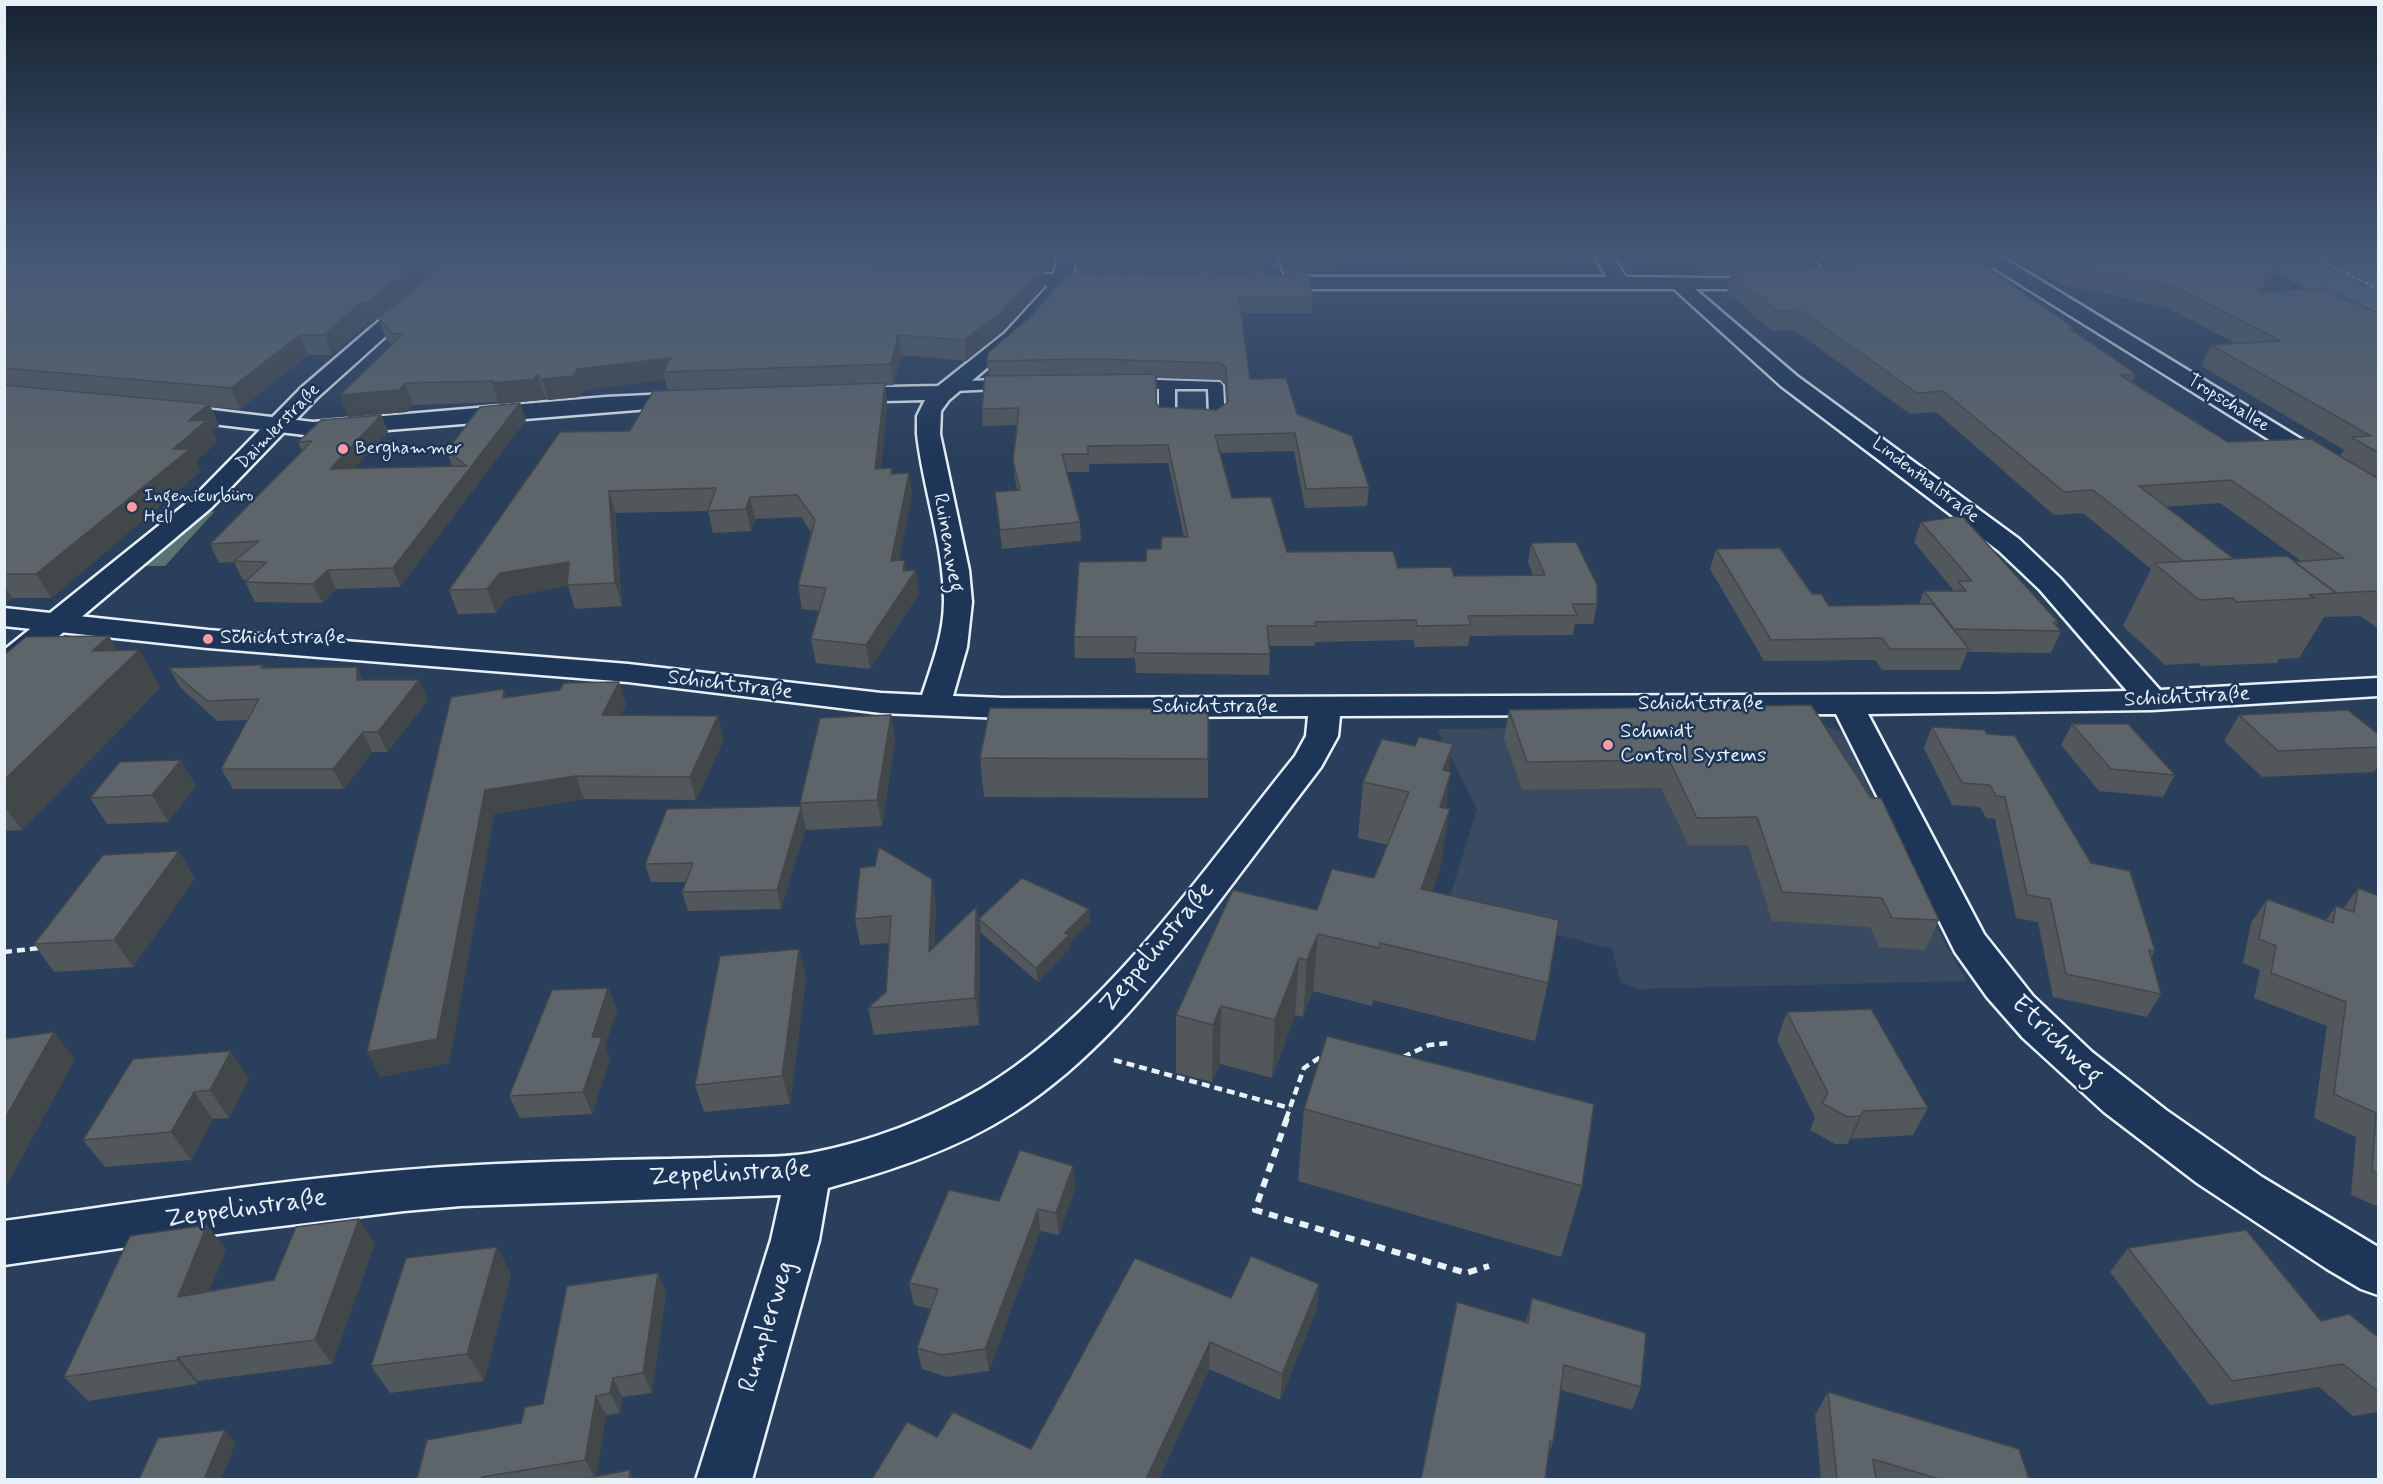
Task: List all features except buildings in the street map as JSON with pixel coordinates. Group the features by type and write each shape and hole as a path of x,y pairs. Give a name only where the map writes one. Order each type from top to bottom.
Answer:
{"street":[{"name":"Daimlerstraße","path":"4,666 202,503 334,370 388,323"},
{"name":"Ruinenweg","path":"934,706 951,656 958,618 957,587 928,432 931,411 949,390 1024,323"},
{"name":"Lindenthalstraße","path":"1723,323 1789,381 2009,545 2050,584 2152,700"},
{"name":"Tropschallee","path":"2098,323 2379,497"},
{"path":"820,396 949,390"},
{"path":"155,411 313,429 606,404 713,400"},
{"name":"Schichtstraße","path":"4,617 232,642 627,673 870,702 934,706 1003,708 1847,704 2152,700 2374,692"},
{"name":"Etrichweg","path":"1847,704 1970,942 1987,970 2010,999 2074,1062 2150,1124 2275,1212 2379,1273"},
{"name":"Zeppelinstraße","path":"4,1244 330,1198 413,1190 808,1173 863,1160 919,1140 964,1120 1036,1072 1106,1012 1144,970 1309,760 1322,736 1325,707"},
{"name":"Rumplerweg","path":"724,1479 795,1240 808,1173"}],"lane":[{"path":"1113,384 1167,386"},
{"path":"949,390 1026,385"}],"path":[{"path":"4,952 50,947"},
{"path":"1400,1059 1429,1045 1450,1043"},
{"path":"1066,1047 1290,1108"},
{"path":"1333,1052 1320,1056 1304,1068 1255,1210 1466,1273 1489,1266"}],"shaded area":[{"path":"1820,725 1842,732 1944,941 1967,981 1640,989 1621,983 1612,949 1447,906 1477,809 1437,729"}],"green space":[{"path":"215,511 165,566 144,566 207,513"}],"place":[{"name":"Berghammer","path":"343,449"},
{"name":"Ingenieurbüro Hell","path":"132,507"},
{"name":"Schichtstraße","path":"208,639"},
{"name":"Schmidt Control Systems","path":"1608,745"}]}
